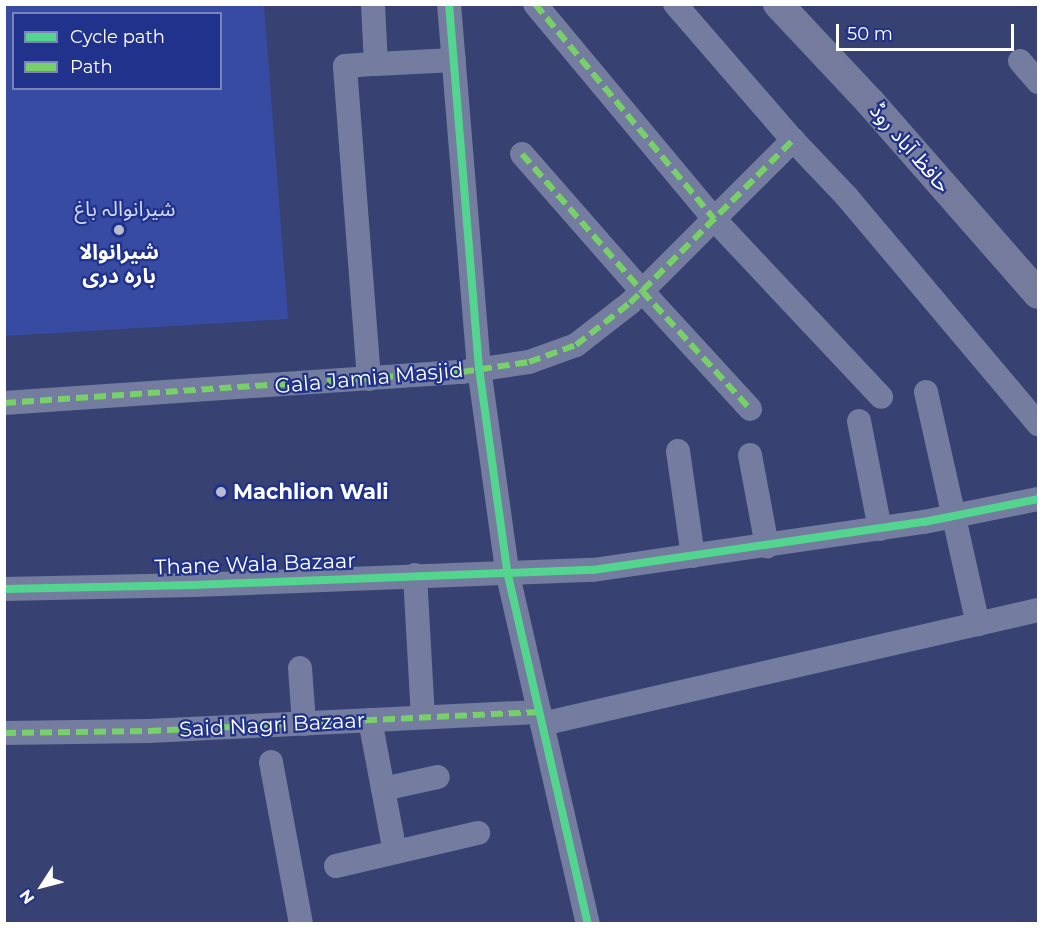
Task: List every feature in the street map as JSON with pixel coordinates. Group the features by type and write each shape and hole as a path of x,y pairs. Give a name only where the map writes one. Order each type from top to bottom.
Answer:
{"main road":[{"name":"حافظ آباد روڈ","path":"778,4 870,102 1038,294"}],"street":[{"path":"373,4 376,64"},
{"path":"449,4 479,368 507,571 588,924"},
{"path":"535,4 714,219 881,397"},
{"path":"675,4 793,140 854,205 1038,424"},
{"path":"369,379 345,66 454,60"},
{"path":"1020,61 1038,81"},
{"name":"Gala Jamia Masjid","path":"4,403 462,372 529,362 576,345 642,291 793,140"},
{"path":"522,154 642,291 750,409"},
{"path":"926,392 978,624"},
{"path":"859,421 880,529"},
{"path":"678,451 693,556"},
{"path":"750,455 767,546"},
{"name":"Thane Wala Bazaar","path":"4,589 194,585 507,571 593,570 880,529 1038,499"},
{"path":"415,575 423,717"},
{"name":"Said Nagri Bazaar","path":"4,733 149,731 423,717 541,718 1038,610"},
{"path":"300,668 304,724"},
{"path":"370,720 395,852"},
{"path":"271,762 301,924"},
{"path":"383,789 438,777"},
{"path":"336,866 478,833"}],"green space":[{"name":"شیرانوالہ باغ","path":"5,4 264,5 288,319 5,336"}],"marked path":[{"path":"535,4 714,219"},
{"path":"4,403 462,372 529,362 576,345 630,303 793,140"},
{"path":"522,154 642,291 750,409"},
{"path":"4,733 149,731 540,712"}],"cycle path":[{"path":"449,4 479,368 507,571 588,924"},
{"path":"4,589 194,585 593,570 924,522 1038,499"}],"place":[{"name":"شیرانوالا بارہ دری","path":"119,230"},
{"name":"Machlion Wali","path":"221,492"}]}
